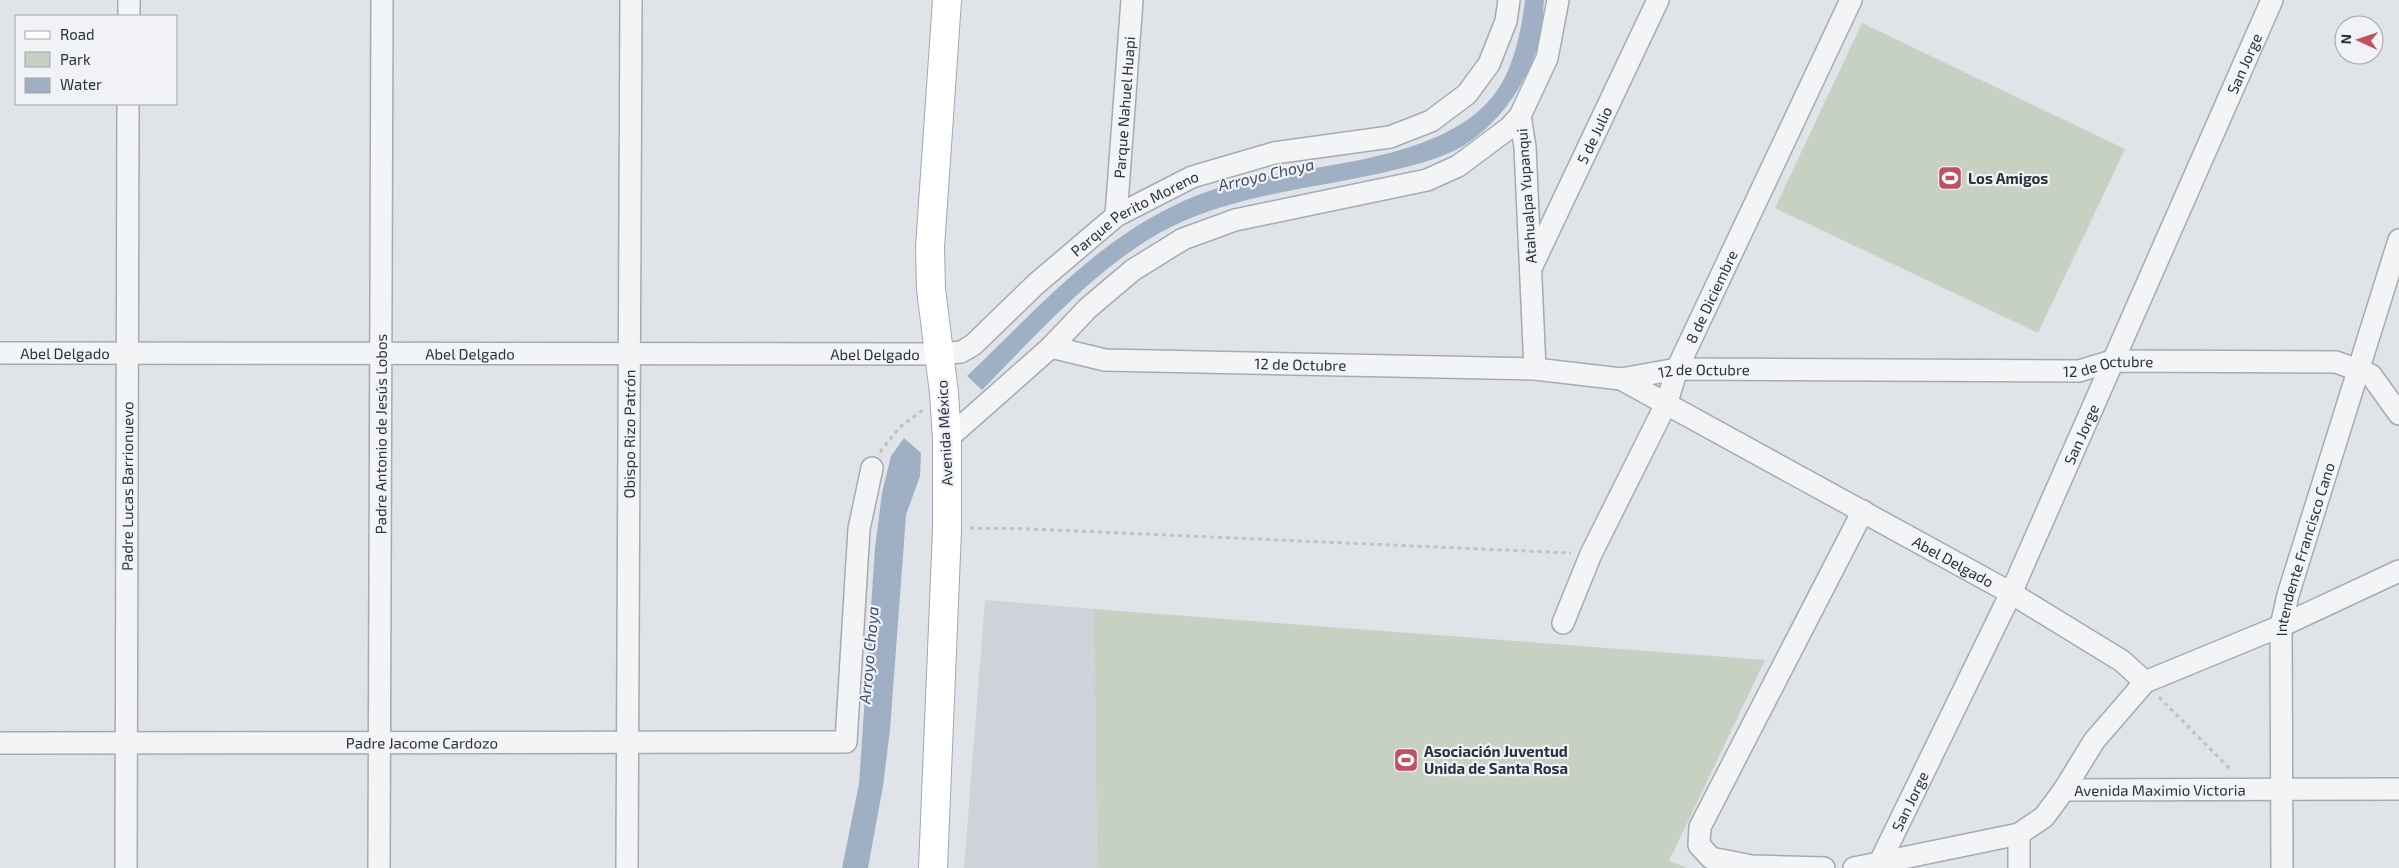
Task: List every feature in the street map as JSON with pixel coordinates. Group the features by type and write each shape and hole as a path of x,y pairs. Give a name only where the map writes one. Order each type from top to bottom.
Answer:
{"main road":[{"name":"Avenida México","path":"932,868 946,530 947,439 944,393 931,289 930,247 948,0"}],"street":[{"path":"129,0 129,15"},
{"name":"Padre Antonio de Jesús Lobos","path":"379,868 382,0"},
{"name":"Obispo Rizo Patrón","path":"627,868 632,0"},
{"name":"Parque Nahuel Huapi","path":"1116,216 1132,0"},
{"name":"Parque Perito Moreno","path":"939,354 961,352 973,345 1036,284 1116,216 1192,177 1274,153 1390,137 1431,121 1467,94 1489,64 1506,21 1509,0"},
{"name":"Atahualpa Yupanqui","path":"1535,368 1525,147 1520,116 1547,58 1558,0"},
{"name":"5 de Julio","path":"1531,269 1658,0"},
{"name":"8 de Diciembre","path":"1563,623 1591,554 1667,402 1677,369 1851,0"},
{"name":"San Jorge","path":"1879,864 2011,593 2272,0"},
{"name":"Padre Lucas Barrionuevo","path":"126,868 128,105"},
{"path":"947,439 1052,347 1088,308 1133,270 1183,239 1235,220 1427,180 1458,166 1510,128 1520,116"},
{"name":"Intendente Francisco Cano","path":"2282,868 2281,626 2288,595 2399,240"},
{"name":"12 de Octubre","path":"1052,347 1105,360 1535,368 1621,378 1677,369 2079,371 2112,361 2336,362 2371,375 2399,414"},
{"name":"Abel Delgado","path":"0,353 939,354"},
{"name":"Abel Delgado","path":"1621,378 2011,593 2122,660 2145,682"},
{"name":"Padre Jacome Cardozo","path":"0,744 846,742 859,529 872,468"},
{"path":"1824,868 1751,867 1711,858 1699,845 1700,827 1863,511"},
{"path":"2064,790 2094,741 2145,682 2281,626 2399,571"},
{"name":"Avenida Maximio Victoria","path":"1854,868 2019,834 2044,817 2064,790 2282,791 2399,789"},
{"path":"2019,834 2019,868"}],"path":[{"path":"872,468 883,447 900,427 944,393"},
{"path":"946,530 985,527 1591,554"},
{"path":"2145,682 2251,791"}],"shaded area":[{"path":"985,600 1094,609 1097,868 964,868"}],"green space":[{"name":"Los Amigos","path":"1862,23 2125,149 2038,333 1775,208"},
{"name":"Asociación Juventud Unida de Santa Rosa","path":"1094,609 1765,660 1669,861 1688,868 1097,868"}],"water":[{"path":"1525,0 1544,0 1540,38 1529,69 1512,99 1502,112 1490,125 1463,146 1432,160 1377,174 1248,200 1198,215 1173,226 1147,240 1096,278 1048,323 982,390 967,376 1036,308 1084,265 1135,227 1163,211 1226,185 1386,154 1421,143 1452,129 1479,110 1500,86 1510,66 1517,44"},
{"name":"Arroyo Choya","path":"904,438 921,453 920,476 906,515 890,730 883,786 868,868 842,868 859,784 875,548 882,493 891,456"}],"place":[{"name":"Los Amigos","path":"1950,178"},
{"name":"Asociación Juventud Unida de Santa Rosa","path":"1406,760"}]}
